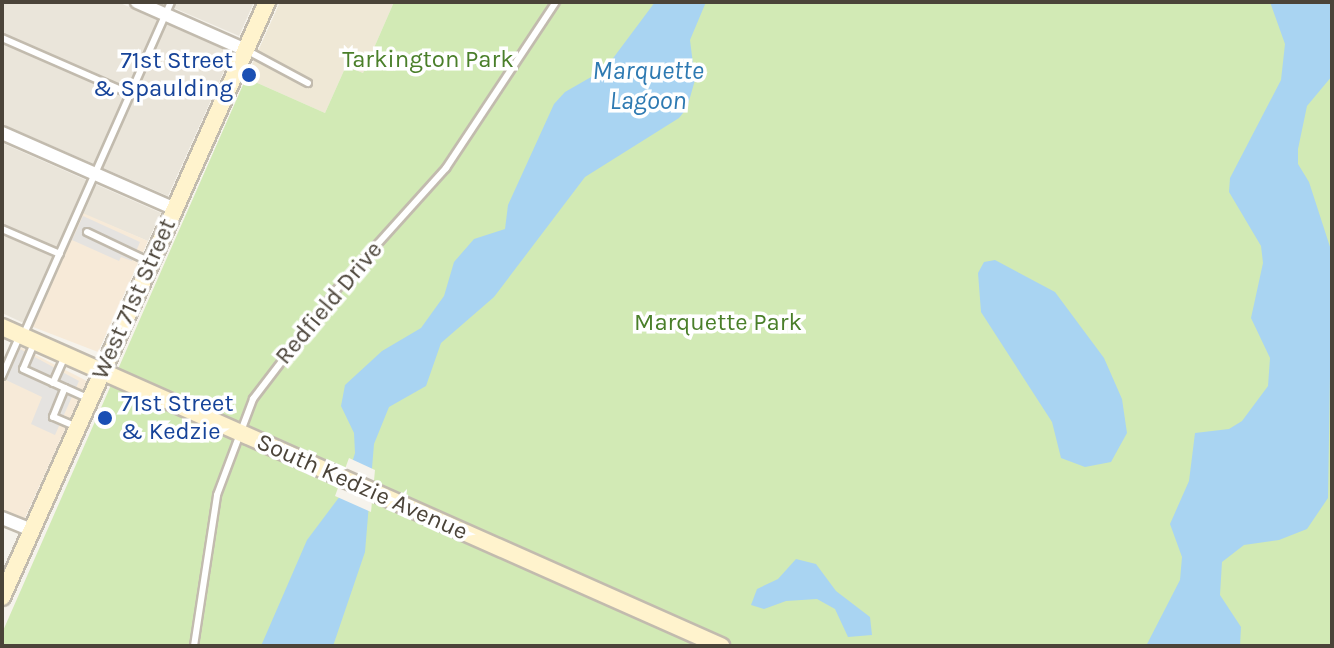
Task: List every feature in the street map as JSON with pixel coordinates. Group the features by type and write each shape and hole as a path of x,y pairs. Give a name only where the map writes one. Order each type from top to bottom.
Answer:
{"main road":[{"name":"West 71st Street","path":"2,597 267,2"},
{"name":"South Kedzie Avenue","path":"2,327 721,646"}],"street":[{"path":"137,2 246,50"},
{"path":"2,133 175,209"},
{"path":"2,518 31,530"}],"lane":[{"path":"2,376 26,338 171,2"},
{"name":"Redfield Drive","path":"194,646 209,533 237,432 277,363 473,132 556,2"},
{"path":"2,38 130,94"},
{"path":"246,50 267,66 308,83"},
{"path":"2,229 60,254"},
{"path":"87,232 152,262"},
{"path":"26,338 23,369 90,399"},
{"path":"53,383 66,355"},
{"path":"65,388 53,417 77,427"}],"shaded area":[{"path":"2,2 118,2 232,53 168,196 2,124"},
{"path":"160,2 254,2 239,36"},
{"path":"280,2 394,2 363,73 346,66 325,113 246,78"},
{"path":"2,143 161,213 148,241 78,212 28,325 2,313"},
{"path":"78,211 148,241 98,352 28,325"},
{"path":"83,216 140,242 132,261 121,257 119,261 72,240"},
{"path":"16,345 87,381 24,520 2,510 2,376"},
{"path":"20,349 79,381 55,435 31,424 42,397 6,380"}],"green space":[{"name":"Marquette Park","path":"394,2 1332,2 1332,646 2,646 2,633 246,78 325,113 346,66 363,73"}],"water":[{"name":"Marquette Lagoon","path":"655,2 706,2 690,40 695,80 687,108 679,118 585,177 494,297 441,343 426,386 389,407 374,444 365,552 333,646 261,646 307,540 343,492 355,453 354,433 341,406 345,385 382,351 421,328 444,296 454,262 474,239 505,229 508,205 554,104 565,92 605,69"},
{"path":"1270,2 1332,2 1332,76 1307,106 1298,149 1298,164 1309,182 1332,253 1328,498 1307,529 1279,540 1244,545 1222,562 1220,595 1241,627 1240,646 1146,646 1180,580 1182,557 1170,524 1189,481 1195,433 1229,429 1242,421 1268,386 1270,358 1251,318 1263,263 1261,246 1229,192 1230,178 1281,80 1285,44"},
{"path":"995,260 1055,292 1104,358 1122,399 1127,433 1111,462 1085,467 1061,458 1052,422 981,312 978,273 984,262"},
{"path":"796,559 816,564 836,591 870,617 872,635 848,637 835,609 817,599 786,601 764,609 751,605 757,589 778,579"}],"pier":[{"path":"349,458 375,470 371,512 335,496"}],"place":[{"name":"71st Street & Spaulding","path":"249,75"},
{"name":"71st Street & Kedzie","path":"105,418"}],"park label":[{"name":"Tarkington Park","path":"428,60"}]}
